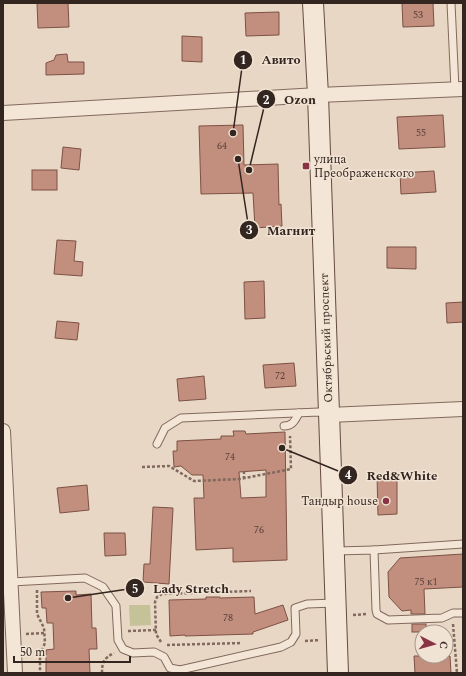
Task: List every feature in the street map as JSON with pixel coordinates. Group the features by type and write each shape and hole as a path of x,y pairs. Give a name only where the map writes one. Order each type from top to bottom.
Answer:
{"street":[{"name":"Октябрьский проспект","path":"313,3 318,95 338,673"},
{"path":"3,113 318,95 459,89"},
{"path":"329,415 463,410"},
{"path":"3,431 15,673"}],"lane":[{"path":"451,3 459,89"},
{"path":"157,444 165,428 181,418 320,412 329,415"},
{"path":"287,426 294,423 299,413"},
{"path":"334,551 463,544"},
{"path":"374,550 377,614 388,620 442,618 453,613 463,613"},
{"path":"11,582 86,578 104,587 116,606 118,640 124,649 133,653 154,652 164,658 170,668 180,670 281,647 291,642 296,634 295,608 307,604 336,603"}],"path":[{"path":"142,467 169,466 194,481 244,478 291,469 287,426"},
{"path":"244,471 244,478"},
{"path":"349,502 378,501"},
{"path":"36,590 37,614 44,628 45,643 40,655 40,673"},
{"path":"245,643 168,646 161,642 156,634 155,602 157,597 162,594 251,591"},
{"path":"453,613 457,673"},
{"path":"118,631 156,630"},
{"path":"22,634 44,633"},
{"path":"291,642 324,640"},
{"path":"102,673 102,665 107,656 124,649"}],"shaded area":[{"path":"129,605 150,605 151,625 130,626"}],"building":[{"path":"37,3 68,3 69,27 38,28"},
{"path":"402,3 433,3 434,26 403,27"},
{"path":"279,12 279,35 246,36 245,13"},
{"path":"182,36 202,37 202,62 182,61"},
{"path":"67,54 68,62 84,62 84,74 46,75 46,63 54,60 56,55"},
{"path":"443,115 445,147 399,149 397,117"},
{"path":"243,125 244,165 278,164 279,205 281,204 282,226 255,228 253,193 201,194 199,126"},
{"path":"63,147 81,149 79,170 61,168"},
{"path":"32,170 57,170 57,190 32,190"},
{"path":"434,171 436,192 401,194 400,173"},
{"path":"57,240 76,241 74,261 83,262 82,276 54,274"},
{"path":"387,247 416,247 416,269 387,268"},
{"path":"264,281 265,318 245,319 244,282"},
{"path":"463,302 463,322 447,323 446,303"},
{"path":"57,321 79,323 77,340 55,338"},
{"path":"294,363 296,386 265,388 263,365"},
{"path":"204,376 206,399 179,401 177,379"},
{"path":"233,431 245,431 246,434 285,432 287,560 233,562 233,548 196,550 194,498 204,498 203,475 192,475 181,466 174,467 173,451 177,451 177,441 221,439 221,436 234,436","holes":["266,470 266,497 241,498 239,472"]},
{"path":"377,475 397,475 397,514 378,515"},
{"path":"87,485 89,510 60,513 57,488"},
{"path":"153,507 173,508 169,584 143,582 144,564 150,564"},
{"path":"104,533 125,533 126,555 105,556"},
{"path":"463,554 463,587 424,589 425,614 411,614 411,610 402,611 389,597 388,572 400,558"},
{"path":"76,591 76,595 91,594 92,628 96,628 97,649 89,649 90,673 46,673 46,650 54,649 53,623 47,623 46,608 42,608 41,592"},
{"path":"206,597 254,597 255,614 283,605 288,620 253,632 253,634 170,636 169,600 206,599"},
{"path":"412,624 414,624 414,632 412,632"},
{"path":"414,664 450,664 451,673 415,673"}],"place":[{"name":"Авито","path":"233,133"},
{"name":"Магнит","path":"238,159"},
{"name":"улица Преображенского","path":"306,166"},
{"name":"Ozon","path":"249,170"},
{"name":"Red&White","path":"282,448"},
{"name":"Тандыр house","path":"386,501"},
{"name":"Lady Stretch","path":"68,598"}]}
